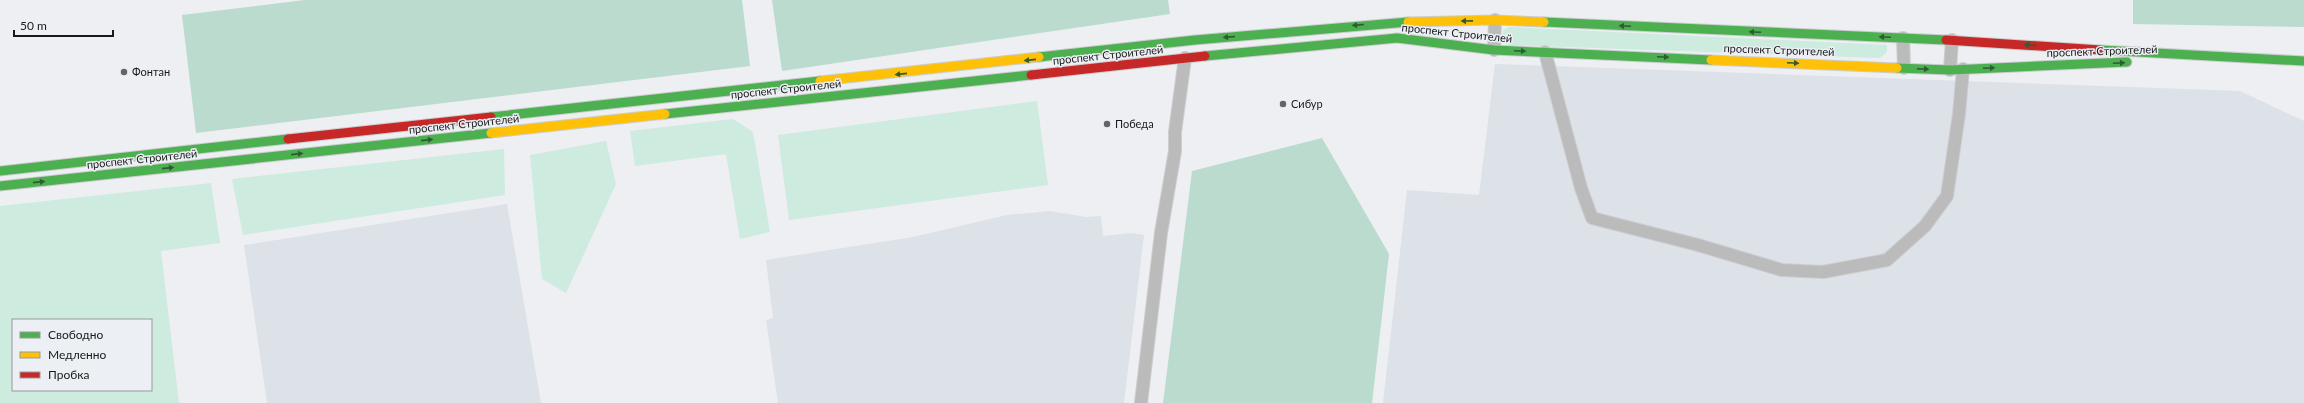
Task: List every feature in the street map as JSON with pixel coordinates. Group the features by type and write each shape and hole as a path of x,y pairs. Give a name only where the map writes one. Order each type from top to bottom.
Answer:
{"main road":[{"name":"проспект Строителей","path":"0,171 1195,40 1397,22 1495,20 1952,40 2222,58 2304,61"},
{"name":"проспект Строителей","path":"0,186 1185,58 1397,38 1494,50 1950,70 2222,58"},
{"path":"220,147 222,162"}],"street":[{"path":"1494,50 1495,20"},
{"path":"1903,38 1904,68"},
{"path":"1950,70 1952,40"},
{"path":"1545,52 1581,188 1592,218 1698,245 1782,270 1823,272 1887,260 1926,226 1947,196 1959,114 1963,69"},
{"path":"1141,403 1161,233 1175,151 1175,132 1185,58"}],"shaded area":[{"path":"1495,64 2240,91 2304,121 2304,403 1383,403 1407,190 1479,195"},
{"path":"507,204 541,403 267,403 244,245"},
{"path":"1050,211 1086,217 1101,216 1103,236 1131,233 1144,235 1124,403 778,403 766,320 773,318 766,260 913,237 1007,215"}],"green space":[{"path":"305,0 742,0 750,66 196,133 182,15"},
{"path":"772,0 1168,0 1170,14 782,71"},
{"path":"2133,0 2304,0 2304,27 2133,24"},
{"path":"1509,27 1887,45 1887,52 1880,58 1509,45 1502,41 1503,30"},
{"path":"1037,101 1048,185 789,220 778,135"},
{"path":"733,119 753,132 770,232 740,239 726,154 635,166 630,131"},
{"path":"1322,138 1389,254 1372,403 1163,403 1192,171"},
{"path":"606,141 616,184 566,293 542,279 530,155"},
{"path":"504,149 505,195 243,235 232,179"},
{"path":"211,183 220,243 161,251 179,403 0,403 0,206"}],"traffic: fast":[{"path":"1039,57 1195,40 1408,22"},
{"path":"1544,22 1946,40"},
{"path":"1205,56 1397,38 1494,50 1711,60"},
{"path":"2101,50 2304,61"},
{"path":"1897,68 1950,70 2127,62"},
{"path":"665,114 1031,75"},
{"path":"491,117 820,81"},
{"path":"0,186 491,133"},
{"path":"0,171 288,139"}],"traffic: slow":[{"path":"1408,22 1495,20 1544,22"},
{"path":"820,81 1039,57"},
{"path":"1711,60 1897,68"},
{"path":"491,133 665,114"}],"traffic: jam":[{"path":"1946,40 2101,50"},
{"path":"1031,75 1205,56"},
{"path":"288,139 491,117"}],"place":[{"name":"Фонтан","path":"124,72"},
{"name":"Сибур","path":"1283,104"},
{"name":"Победа","path":"1107,124"}]}
